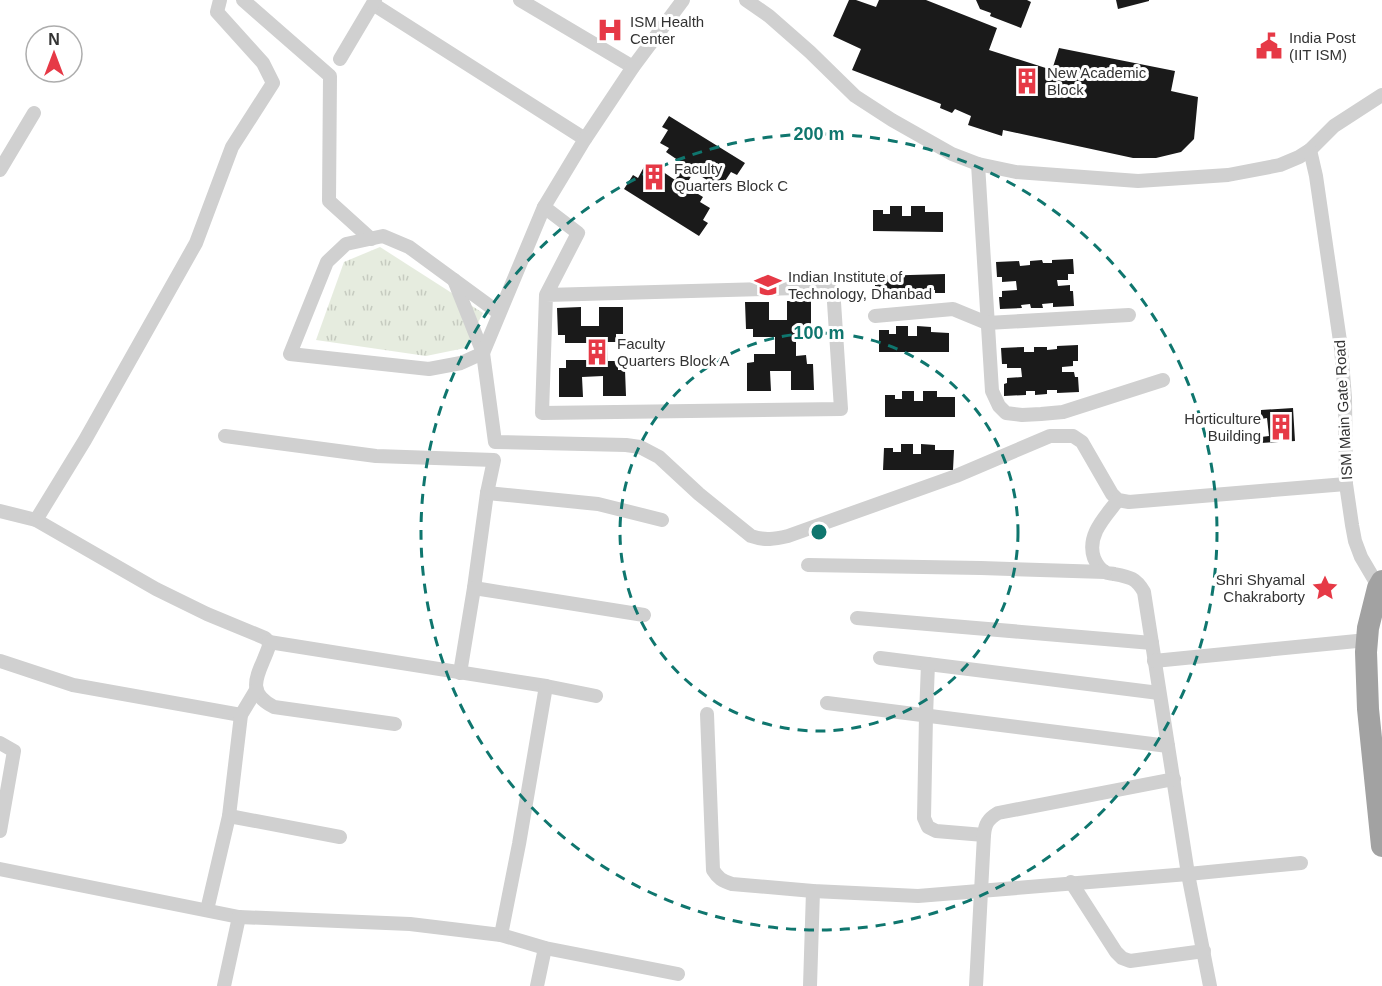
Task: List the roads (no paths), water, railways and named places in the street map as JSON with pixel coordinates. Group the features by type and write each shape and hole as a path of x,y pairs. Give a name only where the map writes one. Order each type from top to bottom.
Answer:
{"highway":[{"path":"1381,587 1368,628 1366,652 1368,709 1382,846"}],"street":[{"path":"36,520 85,440 196,243 232,147 273,83 263,63 218,12 220,0"},
{"path":"243,0 330,76 329,201 371,239"},
{"path":"520,0 633,67"},
{"path":"499,313 409,247 382,237 371,239 346,244 327,262 290,354 429,369 461,363 483,353 544,207 585,139 633,67 683,0"},
{"path":"746,0 769,16 802,45 855,96 920,137 952,154 978,164 1016,172 1138,181 1228,175 1280,165 1310,150 1334,126 1382,95"},
{"path":"340,59 374,2 585,139"},
{"path":"0,170 34,113"},
{"name":"ISM Main Gate Road","path":"1310,150 1316,176 1341,348 1345,398 1346,484 1355,541 1361,557 1381,587"},
{"path":"978,164 992,391 999,406 1006,413 1022,415 1064,412 1163,380"},
{"path":"544,207 578,233 546,295 542,413 841,409 833,287 546,295"},
{"path":"454,280 483,353 495,442 640,447 659,457 699,494 751,536 759,539 777,539 799,532 956,476 1050,436 1073,436 1082,442 1112,494 1118,500 1129,502 1346,484"},
{"path":"875,316 953,309 987,323 1129,315"},
{"path":"225,436 376,456 494,460 460,673"},
{"path":"488,493 598,504 662,520"},
{"path":"1105,572 1097,565 1093,553 1093,538 1099,525 1118,500"},
{"path":"0,511 36,520 156,589 207,614 261,636 269,642 596,696"},
{"path":"808,565 1105,572 1130,577 1139,583 1144,592 1188,874 1210,986"},
{"path":"474,588 644,615"},
{"path":"857,618 1152,643"},
{"path":"1154,661 1367,640"},
{"path":"269,642 256,678 256,690 267,703 274,707 395,724"},
{"path":"880,658 1159,693"},
{"path":"0,661 73,685 241,715"},
{"path":"928,663 924,819 928,827 936,831 984,835"},
{"path":"501,935 546,686"},
{"path":"207,910 229,816 241,715 256,690"},
{"path":"826,703 1168,746"},
{"path":"707,714 713,870 723,882 742,886 918,896 1301,863"},
{"path":"0,742 14,751 0,831"},
{"path":"976,986 984,835 989,818 998,813 1174,779"},
{"path":"229,816 340,837"},
{"path":"0,868 239,917 410,924 501,935 545,948 678,974"},
{"path":"1071,882 1122,958 1130,961 1204,951"},
{"path":"810,986 813,891"},
{"path":"224,986 239,917"},
{"path":"537,986 545,948"}],"place":[{"name":"ISM Health Center","path":"610,30"},
{"name":"India Post (IIT ISM)","path":"1269,46"},
{"name":"New Academic Block","path":"1027,81"},
{"name":"Faculty Quarters Block C","path":"654,177"},
{"name":"Indian Institute of Technology, Dhanbad","path":"768,285"},
{"name":"Faculty Quarters Block A","path":"597,352"},
{"name":"Horticulture Building","path":"1281,427"},
{"name":"Shri Shyamal Chakraborty","path":"1325,588"}]}
